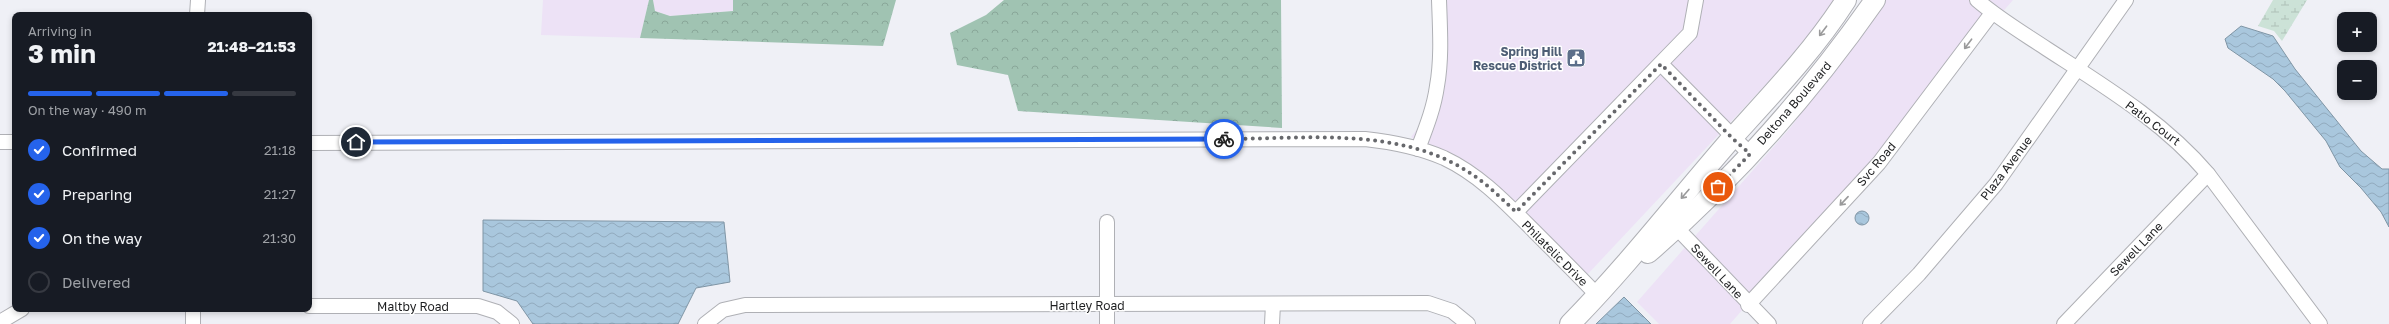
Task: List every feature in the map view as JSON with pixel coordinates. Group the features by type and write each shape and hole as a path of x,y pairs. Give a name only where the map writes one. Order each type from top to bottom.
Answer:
{"main road":[{"name":"Deltona Boulevard","path":"1671,222 1732,138 1804,57 1846,0"},
{"name":"Deltona Boulevard","path":"1570,324 1671,222 1750,154 1824,70 1875,0"}],"street":[{"path":"197,12 198,0"},
{"path":"1418,149 1437,87 1440,52 1439,0"},
{"path":"1516,212 1690,33 1696,0"},
{"name":"Patio Court","path":"1977,0 1992,13 2078,69 2170,134 2189,151 2208,174 2320,324"},
{"name":"Plaza Avenue","path":"1870,324 1919,274 1971,214 2023,147 2126,0"},
{"name":"Svc Road","path":"1748,305 1879,163 1992,13"},
{"path":"1661,64 1732,138 1750,154"},
{"name":"Philatelic Drive","path":"312,142 1365,139 1390,142 1418,149 1444,158 1469,172 1491,188 1516,212 1598,296"},
{"path":"0,142 12,142"},
{"name":"Sewell Lane","path":"2064,324 2208,174"},
{"path":"1107,222 1107,324"},
{"name":"Sewell Lane","path":"1671,222 1748,305 1768,324"},
{"name":"Hartley Road","path":"705,324 723,310 745,305 1428,303 1452,311 1468,324"},
{"path":"1272,324 1273,304"},
{"name":"Maltby Road","path":"312,306 478,306 497,312 512,324"},
{"path":"0,322 17,312"},
{"path":"193,312 193,324"}],"shaded area":[{"path":"543,0 649,0 640,38 541,35"},
{"path":"653,0 733,0 733,11 670,16 655,11"},
{"path":"1442,0 1838,0 1815,32 1586,276 1484,191 1411,137 1433,108"},
{"path":"1883,0 2013,0 1730,324 1659,324 1637,302 1791,127"}],"green space":[{"path":"649,0 653,0 655,11 670,16 733,11 733,0 896,0 883,46 640,38"},
{"path":"1004,0 1281,0 1282,128 1018,111 1008,75 957,65 950,33 986,15"},
{"path":"2273,0 2307,0 2282,41 2274,31 2258,26"}],"water":[{"path":"2241,26 2273,36 2295,69 2361,151 2382,169 2389,169 2389,227 2381,212 2361,188 2340,167 2326,141 2285,91 2273,79 2228,48 2225,39"},
{"path":"1859,211 1865,211 1869,215 1869,221 1865,225 1859,225 1855,221 1855,215"},
{"path":"483,220 724,222 730,282 696,288 678,324 533,324 517,301 483,291"},
{"path":"1624,297 1651,324 1596,324"}],"way so far":[{"path":"1224,139 1365,139 1390,142 1418,149 1444,158 1469,172 1491,188 1516,212 1661,64 1732,138 1750,154 1718,187"}],"place":[{"name":"Spring Hill Rescue District","path":"1576,58"}],"route":[{"path":"356,142 1224,139"}]}
